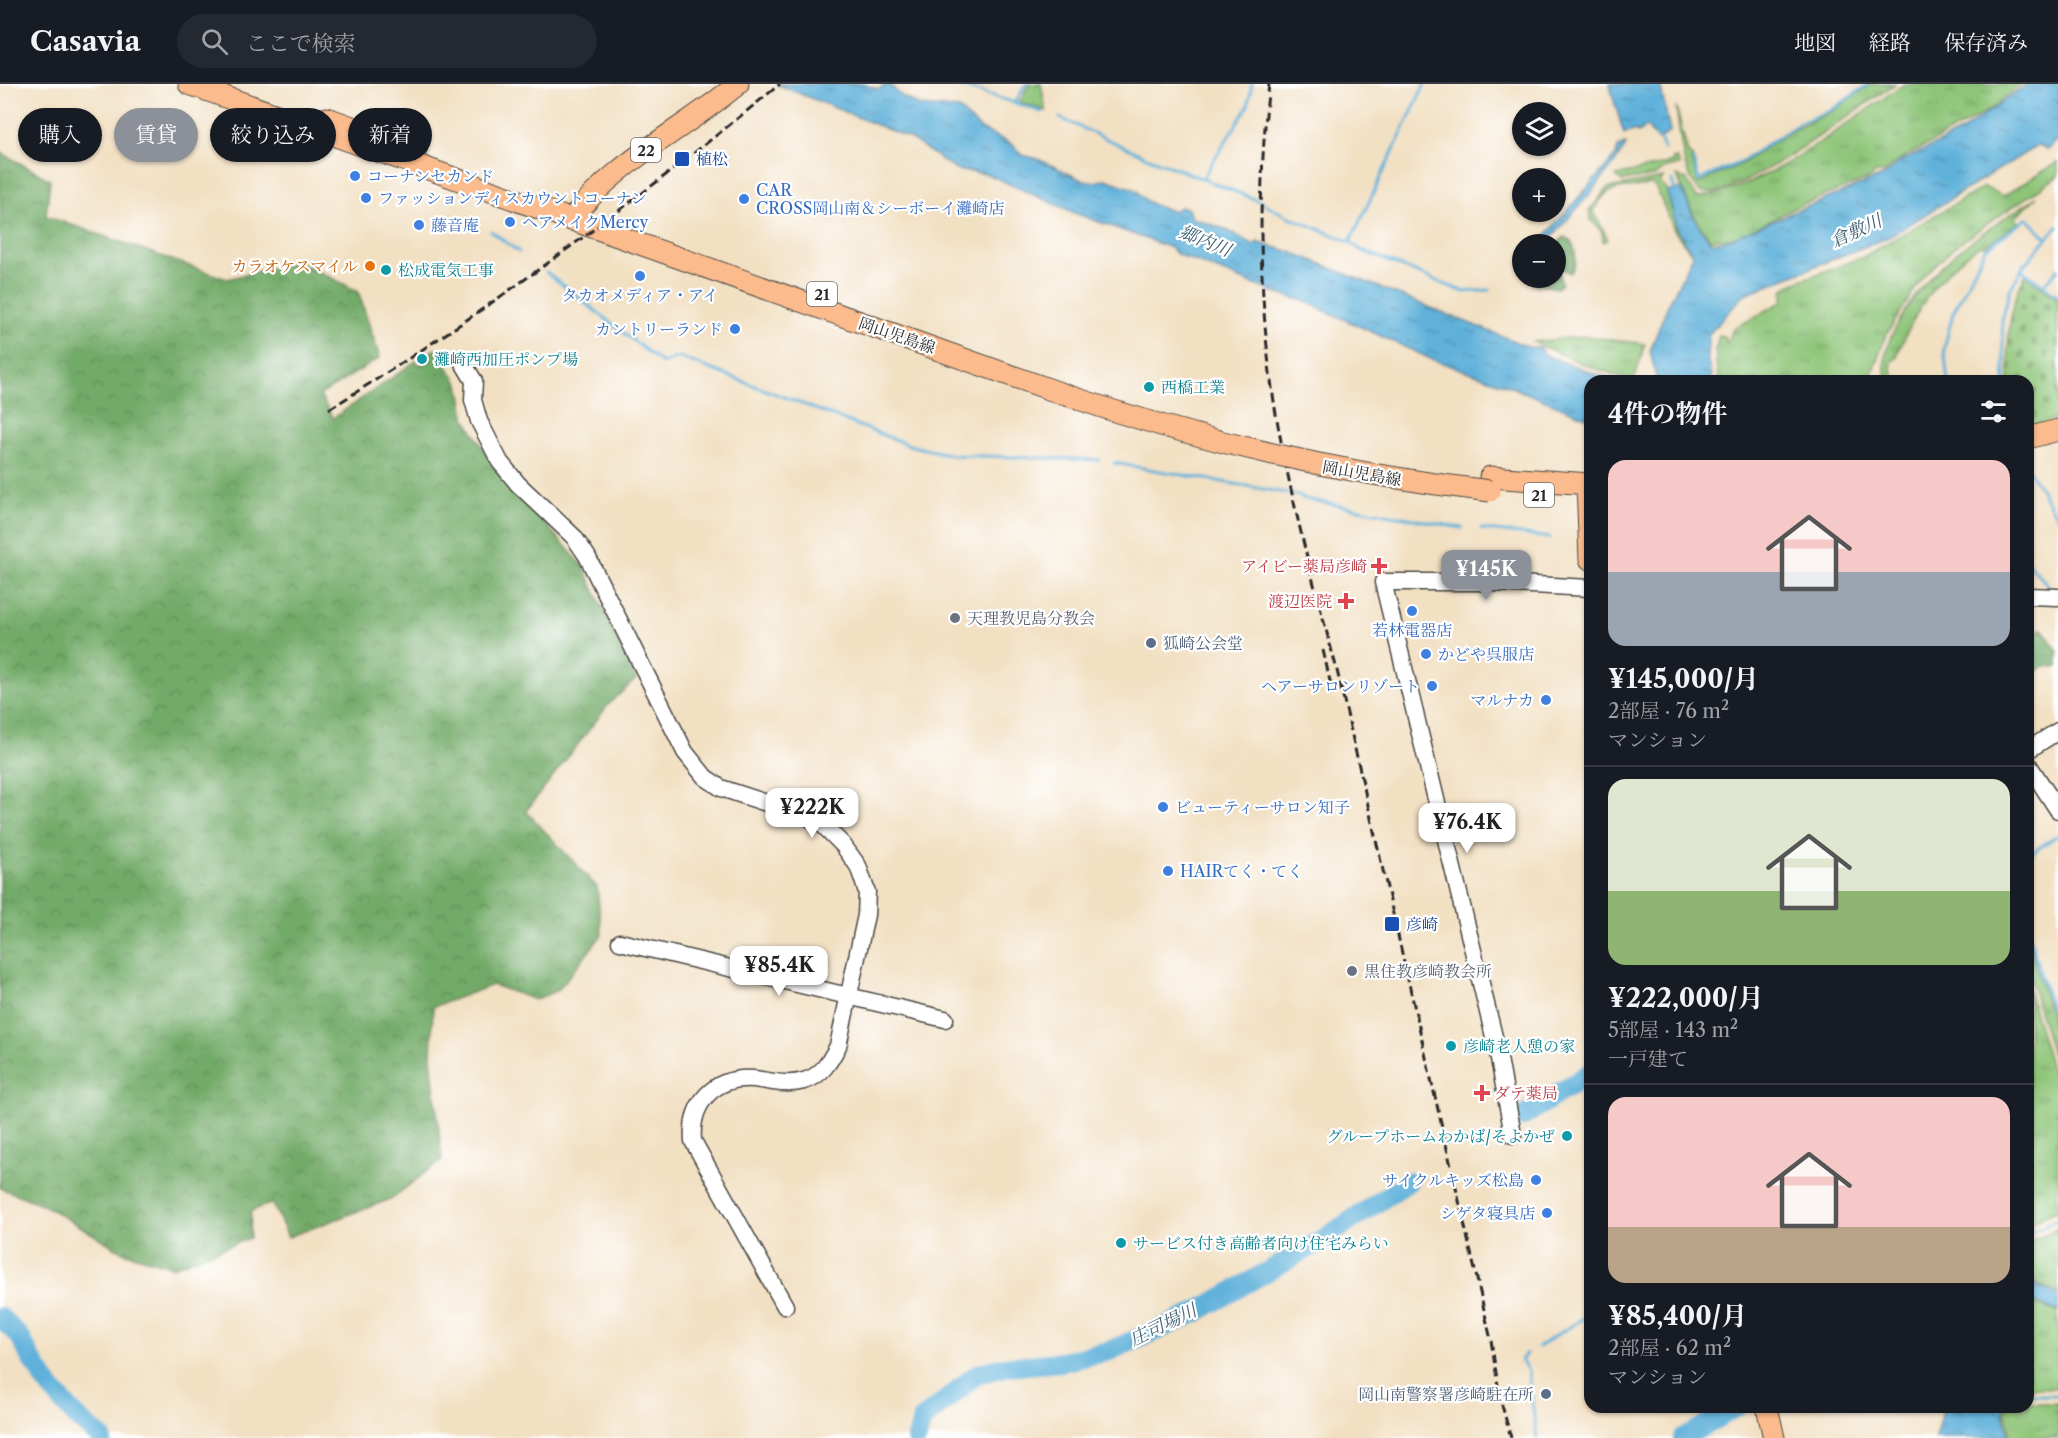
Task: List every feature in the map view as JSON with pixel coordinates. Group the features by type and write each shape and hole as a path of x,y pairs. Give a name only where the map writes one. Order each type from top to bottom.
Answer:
{"main road":[{"name":"岡山児島線","path":"189,84 348,135"},
{"name":"岡山児島線","path":"232,84 348,133"},
{"name":"22","path":"575,214 615,172 734,87"},
{"name":"岡山児島線","path":"428,162 575,214 657,248 874,320 1062,386 1167,429 1295,461 1381,478 1584,491"},
{"path":"2034,436 2058,430"},
{"path":"2034,449 2058,443"},
{"path":"1768,1413 1774,1438"}],"street":[{"path":"462,361 474,381 473,400 479,421 500,462 518,484 574,537 587,556 685,752 705,777 721,788 807,816 824,826 843,844 858,866 867,892 866,915 838,1046 828,1065 818,1075 805,1081 788,1084 751,1079 723,1084 708,1092 698,1106 692,1124 693,1141 785,1306"},
{"path":"1513,1135 1498,1053 1383,582 1477,582 1584,588"},
{"path":"2034,596 2058,597"},
{"path":"2034,746 2058,731"},
{"path":"2034,773 2058,810"},
{"path":"620,942 945,1019"}],"green space":[{"path":"1029,84 1041,84 1046,111 1020,102"},
{"path":"1871,84 1895,84 1798,150 1741,183 1717,191 1700,192 1693,183 1685,163 1676,107 1688,153 1693,158 1691,160 1699,183 1743,163 1787,133 1834,110"},
{"path":"1904,84 2022,84 1988,111 1896,162 1884,173 1876,173 1869,179 1800,206 1742,234 1710,239 1694,216 1677,176 1686,179 1697,198 1752,181 1805,152"},
{"path":"0,152 50,180 46,216 227,279 298,261 358,291 380,358 320,395 333,418 416,361 419,365 428,360 426,355 435,349 459,384 466,420 496,469 583,566 636,679 609,704 526,811 597,887 602,935 558,990 535,1000 493,985 433,1007 431,1057 442,1160 391,1199 288,1237 272,1203 251,1211 250,1238 173,1267 123,1252 44,1205 0,1188"},
{"path":"1676,158 1680,165 1666,168 1654,176 1622,181 1616,176 1673,162 1672,159"},
{"path":"2058,162 2058,176 1958,244 1922,278 1886,335 1871,375 1717,375 1715,349 1719,335 1724,336 1727,344 1733,329 1783,301 1783,290 1793,283 1863,257 1984,187 2003,196"},
{"path":"1664,178 1659,183 1666,188 1676,228 1691,253 1674,230 1656,188 1651,184 1617,189 1604,196 1599,202 1594,212 1608,239 1603,242 1602,232 1591,220 1589,211 1608,188"},
{"path":"2037,197 2015,217 2018,223 1985,246 1980,245 1964,257 1939,282 1911,324 1896,358 1891,362 1893,375 1886,375 1885,357 1889,342 1913,300 1943,265"},
{"path":"1566,238 1571,240 1576,257 1570,273 1566,271"},
{"path":"2025,275 2058,299 2058,419 2034,425 2034,375 2009,375 2009,327 2019,288"},
{"path":"1586,336 1645,344 1636,375 1616,375 1585,365 1533,342"},
{"path":"2042,628 2058,652 2058,667 2044,666 2034,673 2034,633"},
{"path":"2034,960 2058,1043 2058,1074 2034,993"},
{"path":"2034,1010 2058,1092 2058,1210 2034,1221"},
{"path":"2058,1228 2058,1293 2034,1283 2034,1239"},
{"path":"2034,1304 2058,1312 2058,1388 2034,1388"},
{"path":"2034,1403 2058,1403 2058,1438 2010,1438 2006,1413 2034,1413"}],"water":[{"name":"郷内川","path":"776,84 863,84 878,89 889,84 901,96 920,106 959,109 981,129 1012,144 1022,155 1038,159 1082,180 1095,182 1105,179 1137,190 1144,198 1157,206 1173,211 1180,207 1187,208 1192,218 1225,229 1254,245 1257,242 1291,252 1529,347 1541,348 1545,355 1599,375 1584,375 1584,417 1504,384 1431,359 1304,301 1278,294 1177,254 1171,248 1077,214 987,174 956,170 911,139"},
{"path":"1609,84 1657,84 1661,88 1670,132 1658,140 1647,127 1637,133 1636,130 1624,134"},
{"name":"倉敷川","path":"2028,84 2058,84 2058,140 2048,150 2038,145 1889,237 1745,294 1709,334 1707,357 1711,375 1656,375 1650,351 1667,307 1693,255 1678,230 1667,192 1682,188 1690,210 1701,229 1711,242 1721,242 1885,175 1898,163 1960,132"},
{"path":"1626,144 1613,165 1566,221 1566,212 1616,155 1618,147"},
{"path":"1557,222 1565,222 1554,234 1547,234"},
{"path":"2034,1285 2058,1295 2058,1311 2034,1302"},
{"path":"1941,1413 2004,1413 2008,1438 1935,1438"}],"waterway":[{"path":"956,84 1015,103 1026,84"},
{"path":"1202,179 1248,106 1252,84"},
{"path":"1350,242 1425,84"},
{"path":"1693,160 1699,180 1739,163 1800,123 1831,110 1869,84"},
{"path":"1015,103 1042,112"},
{"path":"1060,118 1149,158 1257,200 1287,216 1350,242 1361,250 1464,292 1490,290"},
{"path":"1659,136 1664,149"},
{"path":"1672,181 1676,194"},
{"path":"1947,375 1944,349 1953,313 1985,249 2027,218 2046,237"},
{"path":"2005,375 2002,320 2010,290 2024,265 2058,226"},
{"path":"491,231 519,252"},
{"path":"2021,269 2058,296"},
{"path":"2043,285 2058,269"},
{"path":"546,272 662,363 679,357 912,446 952,455 1099,460"},
{"path":"1114,463 1297,495 1305,499 1462,528"},
{"path":"2034,479 2058,518"},
{"path":"1481,529 1550,538"},
{"path":"2034,570 2053,591"},
{"path":"2034,851 2058,835"},
{"path":"2034,952 2058,1034"},
{"name":"庄司場川","path":"1522,1117 1584,1077"},
{"name":"庄司場川","path":"917,1438 922,1420 977,1374 1004,1367 1062,1362 1109,1351 1158,1330 1195,1313 1322,1240 1408,1182"},
{"path":"2034,1230 2058,1219"},
{"name":"庄司場川","path":"0,1317 21,1338 30,1357 50,1387 77,1418 102,1438"},
{"path":"1538,1347 1584,1318"},
{"path":"1526,1354 1521,1360 1528,1371 1537,1438"},
{"path":"2034,1395 2058,1395"},
{"path":"1683,1438 1727,1413"}],"railway":[{"path":"329,409 446,334 560,254 671,171 780,84"},
{"path":"1269,84 1262,166 1261,249 1266,332 1276,414 1296,509 1336,666 1491,1340 1500,1399"},
{"path":"1323,650 1332,690"},
{"path":"1498,1391 1511,1438"}],"place":[{"name":"植松","path":"682,159"},
{"name":"コーナンセカンド","path":"355,176"},
{"name":"ファッションディスカウントコーナン","path":"366,198"},
{"name":"CAR CROSS岡山南＆シーボーイ灘崎店","path":"744,199"},
{"name":"ヘアメイクMercy","path":"510,222"},
{"name":"藤音庵","path":"419,225"},
{"name":"カラオケスマイル","path":"370,266"},
{"name":"松成電気工事","path":"386,270"},
{"name":"タカオメディア・アイ","path":"640,276"},
{"name":"カントリーランド","path":"735,329"},
{"name":"灘崎西加圧ポンプ場","path":"422,359"},
{"name":"西橋工業","path":"1149,387"},
{"name":"アイビー薬局彦崎","path":"1379,566"},
{"name":"渡辺医院","path":"1346,601"},
{"name":"若林電器店","path":"1412,611"},
{"name":"天理教児島分教会","path":"955,618"},
{"name":"狐崎公会堂","path":"1151,643"},
{"name":"かどや呉服店","path":"1426,654"},
{"name":"ヘアーサロンリゾート","path":"1432,686"},
{"name":"マルナカ","path":"1546,700"},
{"name":"ビューティーサロン知子","path":"1163,807"},
{"name":"HAIRてく・てく","path":"1168,871"},
{"name":"彦崎","path":"1392,924"},
{"name":"黒住教彦崎教会所","path":"1352,971"},
{"name":"彦崎老人憩の家","path":"1451,1046"},
{"name":"ダテ薬局","path":"1482,1093"},
{"name":"グループホームわかば/そよかぜ","path":"1567,1136"},
{"name":"サイクルキッズ松島","path":"1536,1180"},
{"name":"シゲタ寝具店","path":"1547,1213"},
{"name":"サービス付き高齢者向け住宅みらい","path":"1121,1243"},
{"name":"岡山南警察署彦崎駐在所","path":"1546,1394"}]}
